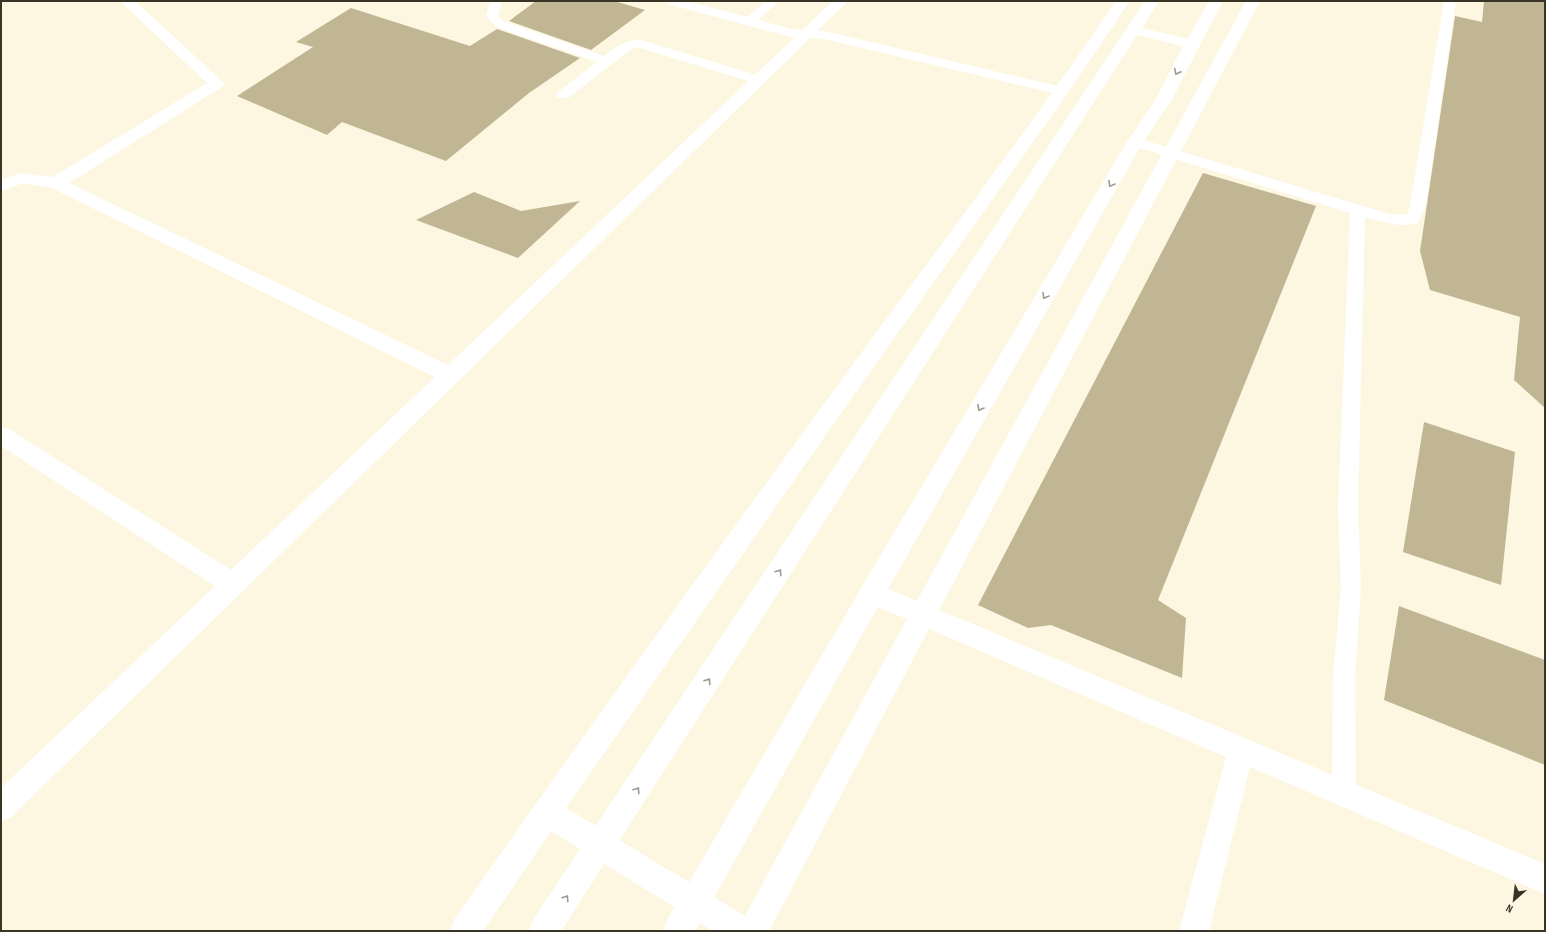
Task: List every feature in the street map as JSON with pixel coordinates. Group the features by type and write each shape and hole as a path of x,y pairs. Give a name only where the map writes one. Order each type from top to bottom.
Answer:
{"street":[{"path":"56,183 217,84 127,1"},
{"path":"1,807 841,1"},
{"path":"465,931 546,812 871,354 1062,91 1123,1"},
{"path":"544,931 1152,1"},
{"path":"678,931 872,593 1135,142 1164,99 1216,1"},
{"path":"753,931 1253,1"},
{"path":"1108,23 1192,44"},
{"path":"1,186 21,178 56,183 450,375"},
{"path":"1,435 232,584"},
{"path":"872,593 1545,879"},
{"path":"1194,931 1242,751"},
{"path":"546,812 740,931"}],"lane":[{"path":"496,1 492,16 500,24 606,61"},
{"path":"672,1 791,33 824,35 1062,91"},
{"path":"750,21 773,1"},
{"path":"1135,142 1390,219 1413,220 1418,205 1450,1"},
{"path":"563,95 624,47 631,44 641,44 758,80"},
{"path":"1344,794 1344,677 1351,588 1348,506 1358,210"}],"building":[{"path":"536,1 614,1 645,10 591,50 509,21"},
{"path":"1484,1 1545,1 1545,408 1514,380 1520,317 1430,290 1420,251 1455,16 1482,22"},
{"path":"351,8 470,46 497,29 580,58 529,93 446,161 342,122 327,135 237,96 313,47 296,42"},
{"path":"1203,173 1316,206 1158,600 1186,618 1182,678 1051,625 1028,628 978,605"},
{"path":"474,192 521,211 580,201 518,258 416,220"},
{"path":"1424,422 1515,452 1501,585 1403,552"},
{"path":"1399,606 1545,660 1545,765 1384,700"}]}
